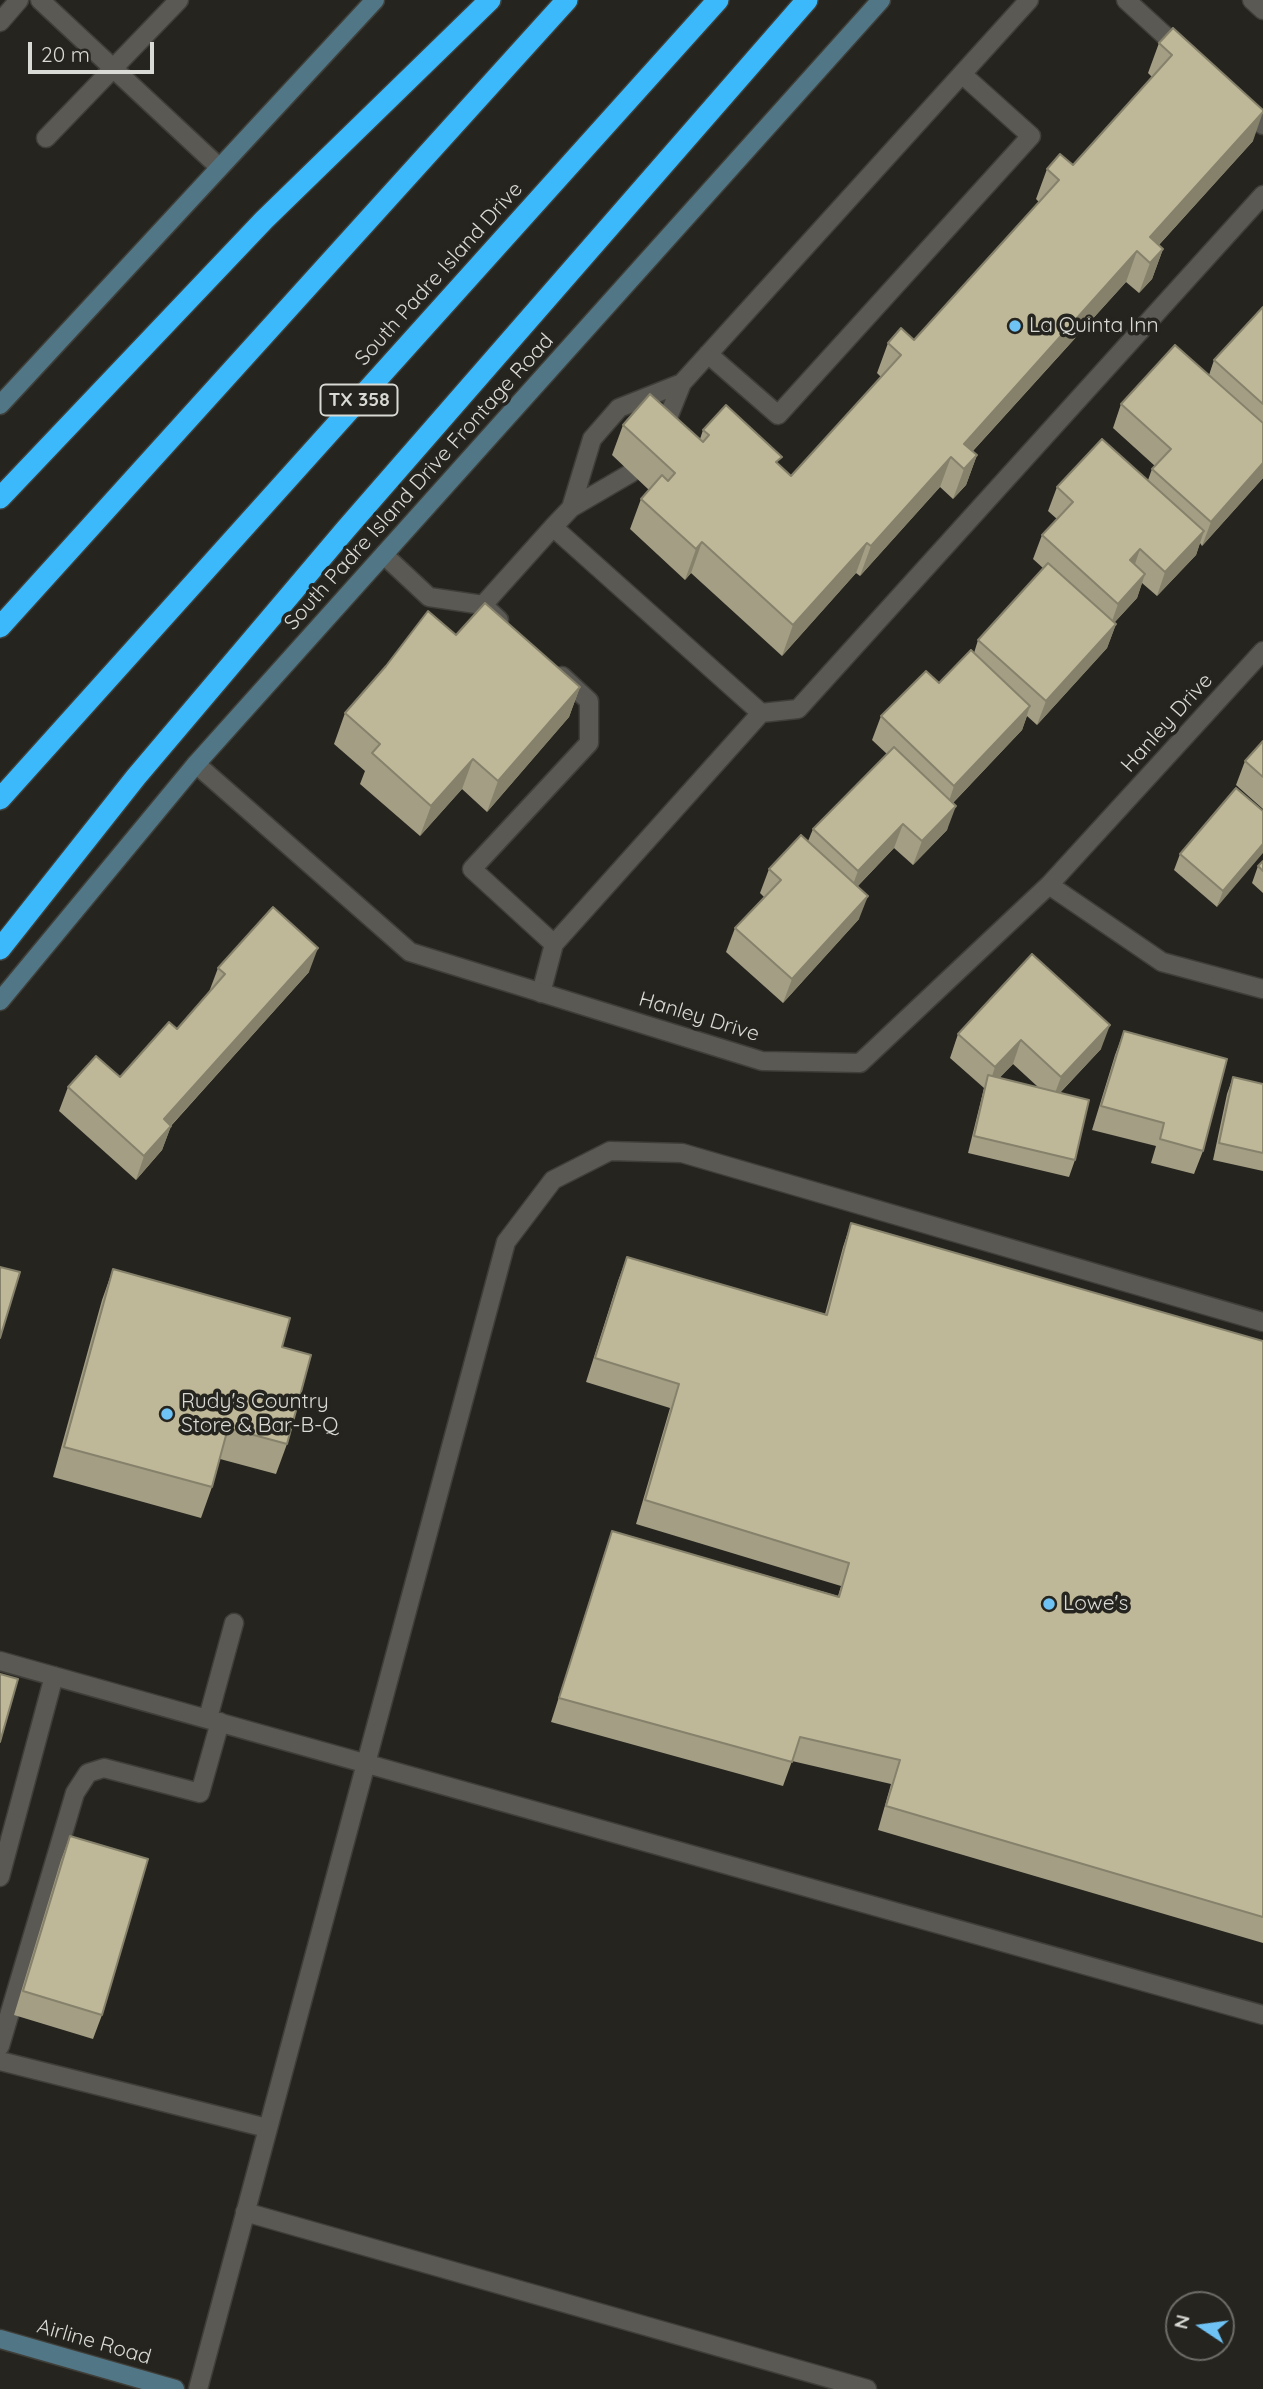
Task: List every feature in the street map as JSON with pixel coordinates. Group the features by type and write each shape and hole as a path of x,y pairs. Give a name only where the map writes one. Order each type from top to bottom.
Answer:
{"highway":[{"path":"0,498 264,220 490,0"},
{"path":"0,627 567,0"},
{"name":"South Padre Island Drive","path":"0,799 718,0"},
{"path":"0,949 136,777 346,529 807,0"}],"main road":[{"path":"0,405 375,0"},
{"name":"South Padre Island Drive Frontage Road","path":"0,1001 196,764 881,0"},
{"name":"Airline Road","path":"0,2339 175,2389"}],"street":[{"path":"0,22 19,0"},
{"path":"40,0 219,167"},
{"path":"46,138 179,0"},
{"path":"659,442 682,383 1029,0"},
{"path":"1126,0 1194,62"},
{"path":"1252,0 1263,10"},
{"path":"709,354 778,415 788,405 1031,136 962,75"},
{"path":"1234,98 1263,125"},
{"path":"541,993 554,944 761,713 798,709 1263,195"},
{"path":"571,508 592,439 620,408 682,383"},
{"path":"483,605 571,508 631,473"},
{"path":"553,527 761,713"},
{"path":"384,555 429,597 483,605 512,631"},
{"name":"Hanley Drive","path":"196,764 410,952 762,1061 860,1063 1049,885 1263,651"},
{"path":"550,666 589,701 589,743 472,869 554,944"},
{"path":"1049,885 1162,962 1263,989"},
{"path":"198,2389 506,1242 553,1180 610,1151 682,1153 1263,1322"},
{"path":"0,2046 75,1793 88,1773 104,1768 200,1794 234,1623"},
{"path":"0,1661 1263,2015"},
{"path":"0,1877 54,1676"},
{"path":"0,2061 267,2128"},
{"path":"245,2212 867,2389"}],"building":[{"name":"La Quinta Inn","path":"1173,28 1263,112 1150,237 1163,249 1150,263 1137,251 964,444 977,455 964,469 951,457 871,546 867,543 793,625 702,542 696,549 641,499 662,475 668,481 675,473 623,425 650,394 703,442 709,435 703,430 726,405 782,457 776,462 791,476 901,355 888,343 901,328 914,340 1059,180 1047,169 1060,154 1073,165 1172,55 1159,43"},
{"path":"1263,307 1263,404 1214,360"},
{"path":"1175,345 1263,423 1263,463 1211,522 1152,469 1171,449 1121,404"},
{"path":"1102,439 1204,531 1165,572 1140,549 1130,560 1145,574 1118,604 1042,535 1073,502 1057,487"},
{"path":"1048,563 1116,624 1046,701 978,640"},
{"path":"485,603 580,687 498,781 473,759 431,806 372,753 380,744 345,713 386,666 428,611 456,635"},
{"path":"971,650 1030,706 954,786 881,716 926,671 939,683"},
{"path":"1263,741 1263,777 1245,761"},
{"path":"894,747 956,806 922,841 903,824 858,871 813,829"},
{"path":"1236,788 1263,811 1263,844 1223,891 1180,854"},
{"path":"801,835 868,896 792,979 735,928 781,880 769,869"},
{"path":"273,907 318,948 164,1119 171,1126 144,1156 68,1087 96,1056 120,1077 169,1022 177,1029 225,974 218,968"},
{"path":"1032,954 1110,1025 1061,1077 1021,1040 995,1067 958,1034"},
{"path":"1124,1031 1227,1059 1203,1151 1160,1139 1164,1123 1101,1106"},
{"path":"988,1075 1089,1100 1075,1160 974,1136"},
{"path":"1233,1077 1263,1084 1263,1153 1219,1143"},
{"name":"Lowe's","path":"851,1223 1263,1341 1263,1917 886,1806 900,1760 800,1737 792,1762 559,1698 612,1531 839,1597 849,1563 645,1500 679,1384 595,1358 627,1257 827,1315"},
{"path":"0,1267 20,1272 0,1338"},
{"path":"113,1269 290,1318 282,1347 311,1355 287,1444 228,1428 212,1487 64,1447"},
{"path":"0,1674 18,1679 0,1742"},
{"path":"70,1836 148,1859 102,2015 23,1991"}],"place":[{"name":"La Quinta Inn","path":"1015,326"},
{"name":"Rudy's Country Store & Bar-B-Q","path":"167,1414"},
{"name":"Lowe's","path":"1049,1604"}]}
